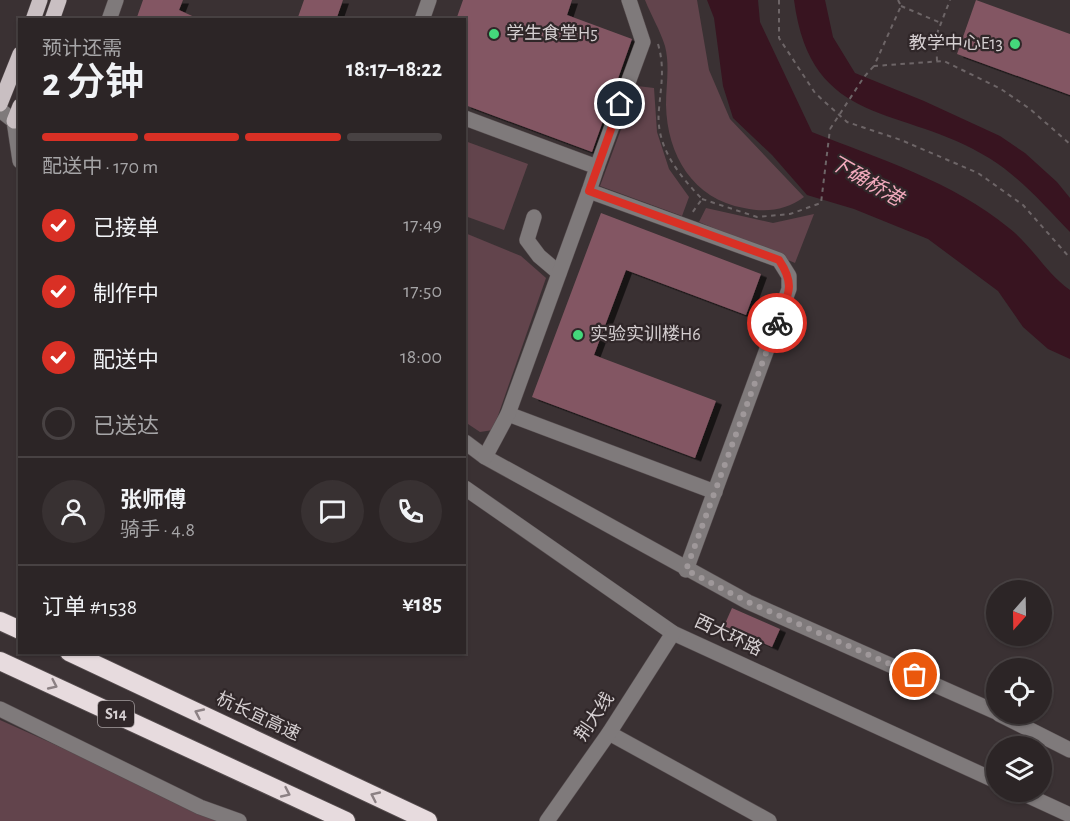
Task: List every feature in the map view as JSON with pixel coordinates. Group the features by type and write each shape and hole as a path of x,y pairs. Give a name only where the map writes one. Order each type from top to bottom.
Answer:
{"highway":[{"name":"杭长宜高速","path":"73,654 428,821"},
{"name":"S14","path":"0,661 346,821"}],"main road":[{"path":"34,18 40,0"},
{"path":"53,18 59,0"},
{"path":"0,104 18,59"},
{"path":"14,121 18,111"}],"street":[{"path":"110,18 116,0"},
{"path":"423,18 429,0"},
{"path":"485,457 508,414 643,42 629,0"},
{"path":"0,110 14,121 18,148"},
{"path":"466,118 597,167"},
{"path":"589,191 779,260 789,276 789,289 686,570"},
{"path":"534,217 527,240 539,256 559,273"},
{"path":"508,414 715,492"},
{"path":"466,443 485,457 686,570 748,602 986,708"},
{"name":"西大环路","path":"466,489 673,633 986,776"},
{"name":"荆大线","path":"547,821 609,733 673,633"},
{"path":"0,709 200,807 239,821"},
{"path":"1019,724 1070,750"},
{"path":"609,733 769,821"},
{"path":"1042,802 1070,815"}],"path":[{"path":"779,0 779,38 815,93 846,122 901,140 978,173 1023,205 1070,258"},
{"path":"898,0 901,6 941,23"},
{"path":"937,61 936,36 950,0"},
{"path":"657,41 663,64 659,130 676,171 702,199 757,217 790,214 821,203 830,129 874,66 901,6"},
{"path":"874,66 944,60 1001,89 1030,108 1070,144"},
{"path":"683,226 702,199"}],"shaded area":[{"path":"645,0 697,0 709,70 730,119 804,197 790,205 776,209 744,208 710,195 686,172 671,141 668,123 666,105 668,68 665,46"},
{"path":"637,86 654,88 657,132 669,169 689,197 682,216 600,186"},
{"path":"466,141 528,164 504,230 466,216"},
{"path":"706,208 773,223 814,214 795,263 699,222"},
{"path":"466,233 521,256 546,278 493,430 480,432 466,423"},
{"path":"0,720 226,821 0,821"}],"water":[{"name":"下确桥港","path":"707,0 758,0 760,22 812,132 939,184 987,211 1017,235 1054,276 1070,290 1070,359 1048,349 1023,327 998,291 928,239 854,209 807,195 772,155 733,118 723,86 714,18"},
{"path":"794,0 825,0 833,37 855,73 924,101 1000,136 1025,153 1057,182 1070,198 1070,232 1022,183 989,158 957,141 894,119 840,93 820,72 804,42"}],"building":[{"path":"143,0 183,0 179,10 197,18 137,18"},
{"path":"304,0 343,0 337,18 298,18"},
{"path":"463,0 572,0 567,15 632,39 592,152 466,105 466,18 457,18"},
{"name":"教学中心E13","path":"976,0 1070,34 1070,95 957,54"},
{"name":"实验实训楼H6","path":"601,213 761,274 746,315 626,270 594,355 716,401 695,458 532,397"},
{"path":"732,608 780,629 772,647 724,626"}],"way so far":[{"path":"777,323 686,570 748,602 915,675"}],"place":[{"name":"学生食堂H5","path":"494,34"},
{"name":"教学中心E13","path":"1015,44"},
{"name":"实验实训楼H6","path":"578,335"}],"route":[{"path":"620,104 589,191 779,260 789,276 789,289 777,323"}]}
